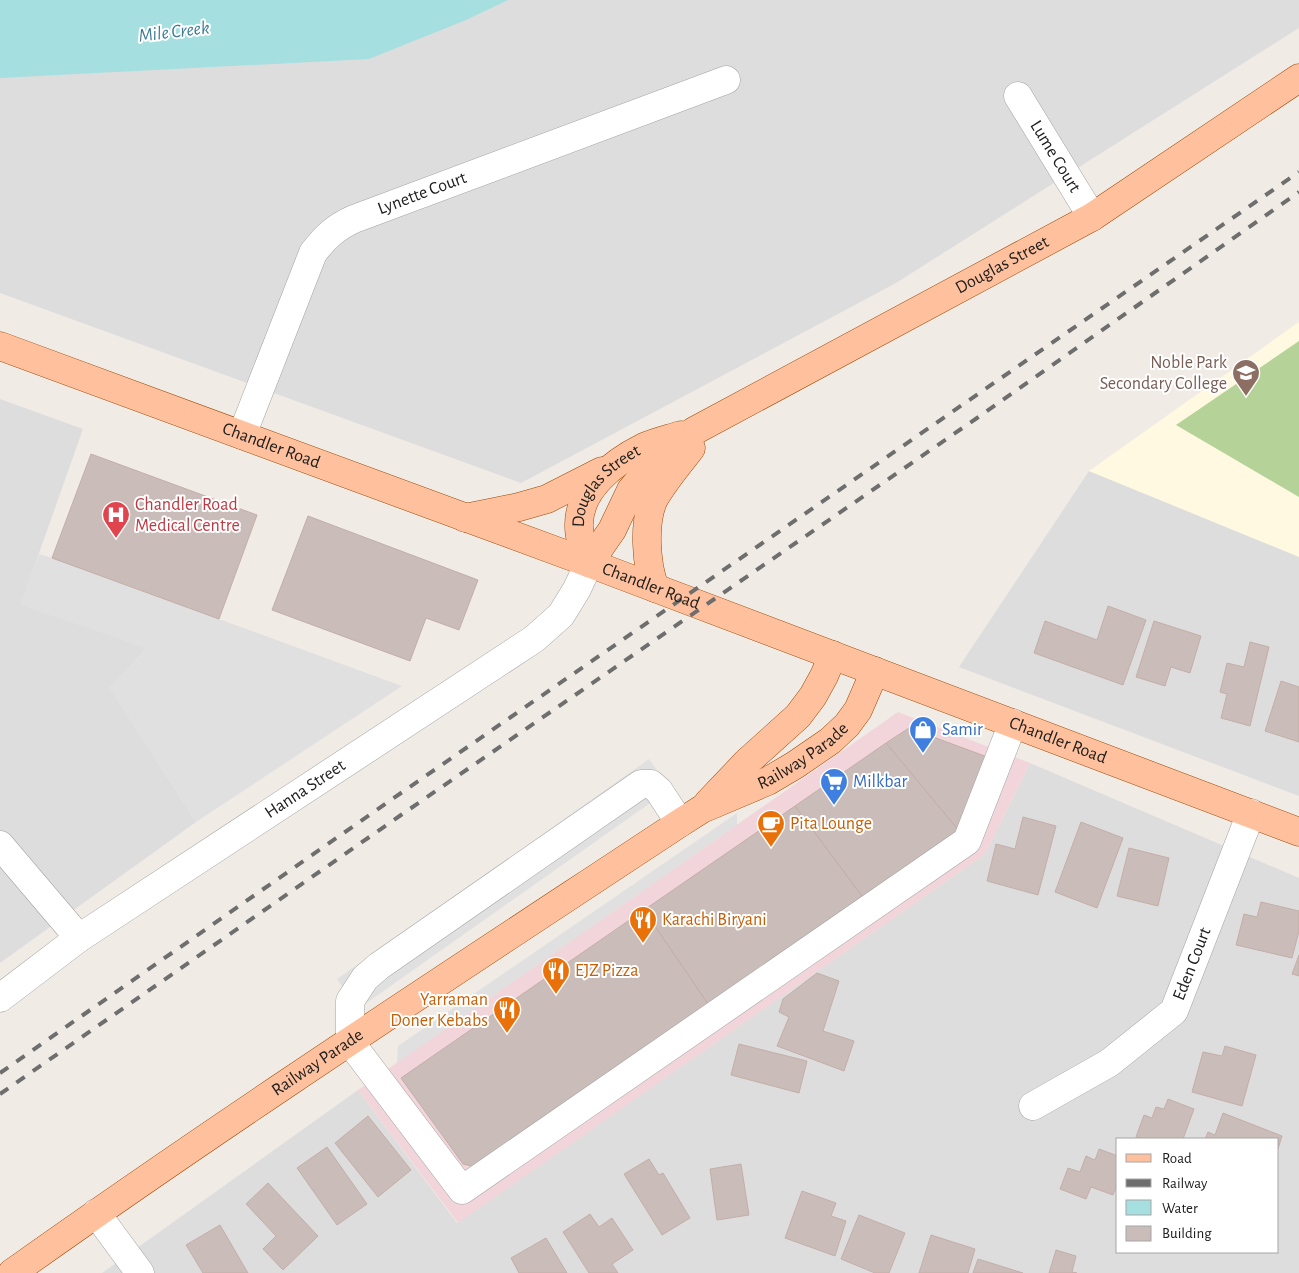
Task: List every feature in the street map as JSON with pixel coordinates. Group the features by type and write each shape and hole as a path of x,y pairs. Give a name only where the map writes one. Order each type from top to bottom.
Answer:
{"main road":[{"name":"Douglas Street","path":"589,563 580,537 581,510 587,494 597,482 623,460 649,446 703,426 1092,217 1299,78"},
{"name":"Chandler Road","path":"0,346 589,563 1299,832"},
{"name":"Douglas Street","path":"589,563 612,530 637,483 668,452 703,426"},
{"path":"655,588 649,562 647,538 648,522 654,500 703,426"},
{"path":"465,518 519,508 547,499 623,460"},
{"name":"Railway Parade","path":"691,816 798,716 813,696 833,655"},
{"name":"Railway Parade","path":"12,1273 96,1213 350,1042 691,816 768,781 830,741 847,725 858,710 875,671"}],"street":[{"name":"Lynette Court","path":"242,435 313,253 327,235 339,226 363,215 726,80"},
{"name":"Lume Court","path":"1018,96 1092,217"},
{"name":"Hanna Street","path":"0,998 79,938 534,639 554,622 566,608 589,563"},
{"path":"691,816 651,784 641,784 380,966 365,978 350,1001 350,1042 462,1190 967,841 1013,723"},
{"name":"Eden Court","path":"1033,1106 1109,1063 1174,1011 1251,814"},
{"path":"0,845 79,938"},
{"path":"96,1213 140,1273"}],"shaded area":[{"path":"0,0 1299,0 1299,28 896,283 521,483 0,293"},
{"name":"Noble Park Secondary College","path":"1299,322 1299,557 1089,471"},
{"path":"0,399 83,429 21,604 147,648 110,688 196,822 0,963"},
{"path":"1089,471 1299,555 1299,796 959,667"},
{"path":"39,554 402,686 196,822 110,688 147,648 20,605"},
{"path":"898,712 1030,763 985,854 458,1223 358,1090"},
{"path":"649,759 670,789 358,1009 337,979"},
{"path":"1030,763 1299,878 1299,1273 102,1273 358,1090 457,1223 985,854"},
{"path":"737,813 737,825 397,1063 398,1046"}],"green space":[{"path":"1299,341 1299,497 1176,425"}],"water":[{"name":"Mile Creek","path":"0,0 508,0 466,20 369,59 0,78"}],"building":[{"path":"91,454 257,515 219,619 52,558"},
{"path":"308,516 478,580 459,630 426,618 410,661 272,610"},
{"path":"1108,606 1146,620 1123,685 1034,653 1045,621 1097,640"},
{"path":"1154,621 1201,636 1190,673 1171,667 1165,686 1136,677"},
{"path":"1250,642 1269,647 1250,726 1221,718 1227,694 1220,692 1227,663 1244,667"},
{"path":"1281,681 1299,687 1299,742 1265,731"},
{"path":"909,728 990,758 960,832 886,743"},
{"path":"886,743 960,832 864,899 795,806"},
{"path":"795,806 864,899 710,1007 644,910"},
{"path":"1023,817 1056,826 1038,895 987,881 996,844 1015,849"},
{"path":"1081,822 1123,838 1097,908 1055,892"},
{"path":"1129,848 1169,858 1158,906 1117,896"},
{"path":"1261,902 1299,911 1299,931 1292,958 1236,945 1244,914 1257,917"},
{"path":"644,910 710,1007 479,1168 463,1164 401,1078"},
{"path":"1299,955 1299,976 1292,974"},
{"path":"817,973 839,981 823,1031 854,1041 844,1071 777,1046 789,1017 779,1012 783,999"},
{"path":"739,1044 807,1061 799,1093 731,1075"},
{"path":"1225,1046 1256,1055 1242,1106 1192,1092 1203,1052 1222,1056"},
{"path":"1168,1099 1194,1109 1183,1138 1136,1137 1144,1115 1152,1118 1156,1107 1164,1109"},
{"path":"1223,1113 1282,1136 1279,1146 1279,1138 1205,1138 1208,1132 1215,1135"},
{"path":"368,1116 411,1170 378,1197 335,1143"},
{"path":"327,1147 367,1204 337,1225 297,1168"},
{"path":"1099,1149 1116,1155 1116,1187 1113,1195 1091,1187 1086,1199 1060,1189 1068,1168 1080,1172 1086,1156 1095,1160"},
{"path":"649,1159 659,1175 663,1173 690,1218 662,1235 624,1174"},
{"path":"741,1164 749,1215 717,1220 710,1169"},
{"path":"268,1183 318,1236 283,1270 263,1249 276,1236 246,1204"},
{"path":"802,1191 836,1203 831,1216 846,1221 835,1256 785,1238"},
{"path":"590,1214 599,1227 612,1218 633,1250 612,1264 618,1273 589,1273 563,1232"},
{"path":"859,1215 905,1233 889,1273 875,1273 841,1259"},
{"path":"220,1225 248,1273 203,1273 186,1245"},
{"path":"931,1235 975,1249 968,1273 919,1273"},
{"path":"546,1238 567,1273 519,1273 511,1258"},
{"path":"1056,1250 1076,1256 1072,1272 1077,1273 1049,1273"},
{"path":"978,1259 1023,1273 973,1273"}],"railway":[{"path":"0,1073 388,802 1299,172"},
{"path":"0,1094 977,418 1299,192"}],"place":[{"name":"Noble Park Secondary College","path":"1246,397"},
{"name":"Chandler Road Medical Centre","path":"116,539"},
{"name":"Samir","path":"923,754"},
{"name":"Milkbar","path":"834,806"},
{"name":"Pita Lounge","path":"771,848"},
{"name":"Karachi Biryani","path":"643,944"},
{"name":"EJZ Pizza","path":"556,995"},
{"name":"Yarraman Doner Kebabs","path":"507,1034"}]}
